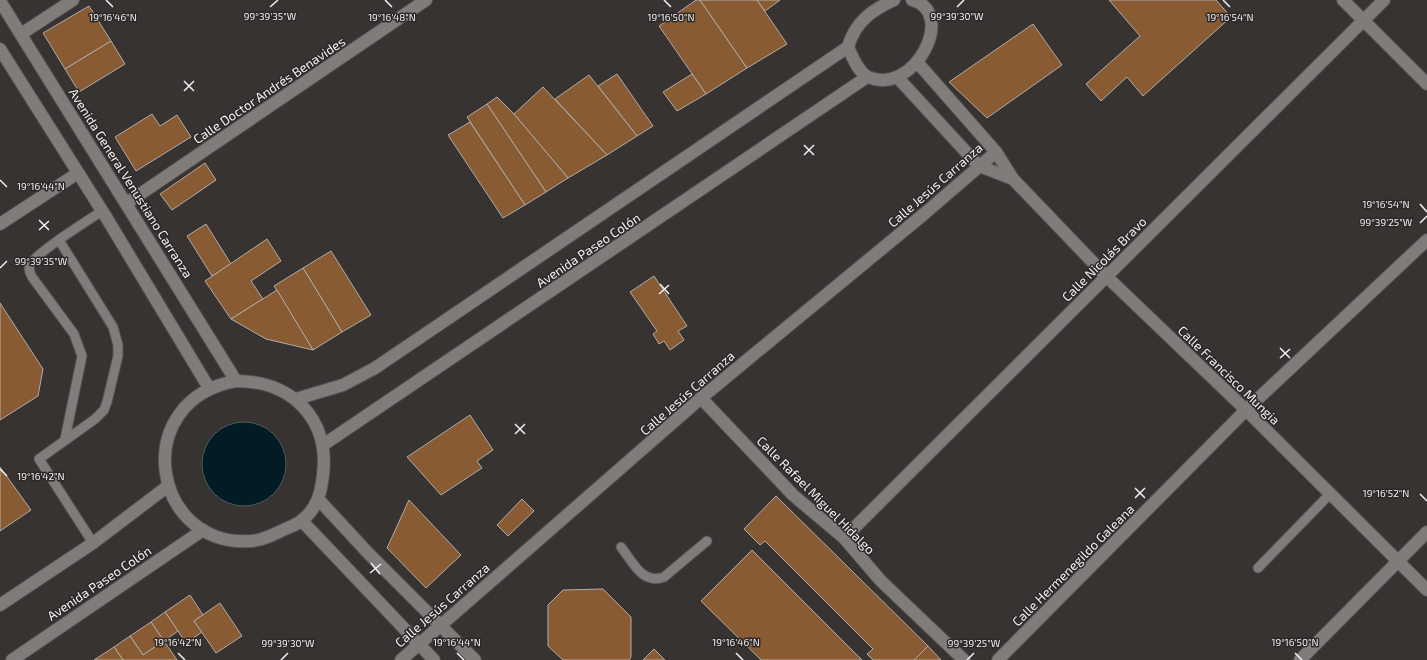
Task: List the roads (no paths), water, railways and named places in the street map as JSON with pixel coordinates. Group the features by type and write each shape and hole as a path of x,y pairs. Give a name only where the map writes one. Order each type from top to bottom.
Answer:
{"street":[{"path":"22,34 73,0"},
{"name":"Calle Doctor Andrés Benavides","path":"127,203 426,0"},
{"path":"894,0 871,11 858,24 851,36 848,47 860,70 867,77 888,80 898,78 924,54 929,40 929,3 912,0"},
{"path":"1343,0 1427,84"},
{"name":"Calle Nicolás Bravo","path":"844,538 1384,0"},
{"name":"Avenida General Venustiano Carranza","path":"0,1 127,203 236,381"},
{"name":"Avenida Paseo Colón","path":"296,399 343,385 375,368 848,47"},
{"path":"0,50 102,211 209,388"},
{"name":"Calle Francisco Mungia","path":"917,62 996,152 1013,179 1107,277 1246,410 1427,590"},
{"name":"Avenida Paseo Colón","path":"323,446 867,77"},
{"name":"Calle Francisco Mungia","path":"898,78 979,166 1013,179"},
{"name":"Calle Jesús Carranza","path":"400,660 702,398 924,214 996,152"},
{"path":"0,224 78,173"},
{"name":"Calle Hermenegildo Galeana","path":"998,660 1246,410 1427,240"},
{"path":"236,381 252,381 268,384 282,390 296,399 308,412 317,428 323,446 325,462 319,500 302,521 269,538 252,541 230,540 218,537 203,530 184,513 176,503 168,486 164,467 165,448 170,429 180,413 193,398 209,388 236,381"},
{"name":"Calle Rafael Miguel Hidalgo","path":"702,398 793,495 844,538 881,581 964,660"},
{"path":"0,605 93,542 168,486"},
{"path":"319,500 440,626 475,660"},
{"path":"302,521 434,660"},
{"name":"Avenida Paseo Colón","path":"12,660 203,530"},
{"path":"1300,660 1427,532"}],"lane":[{"path":"66,439 82,356 74,334 32,277 29,269 32,261 59,240 102,211"},
{"path":"59,240 113,327 118,345 118,356 104,410 95,419 39,459 93,542"},
{"path":"1258,568 1330,494"},
{"path":"621,547 645,577 655,580 664,577 707,541"}],"water":[{"path":"244,422 260,425 274,434 283,448 286,464 283,480 274,494 260,503 244,506 228,503 214,494 205,480 202,464 205,448 214,434 228,425"}]}
